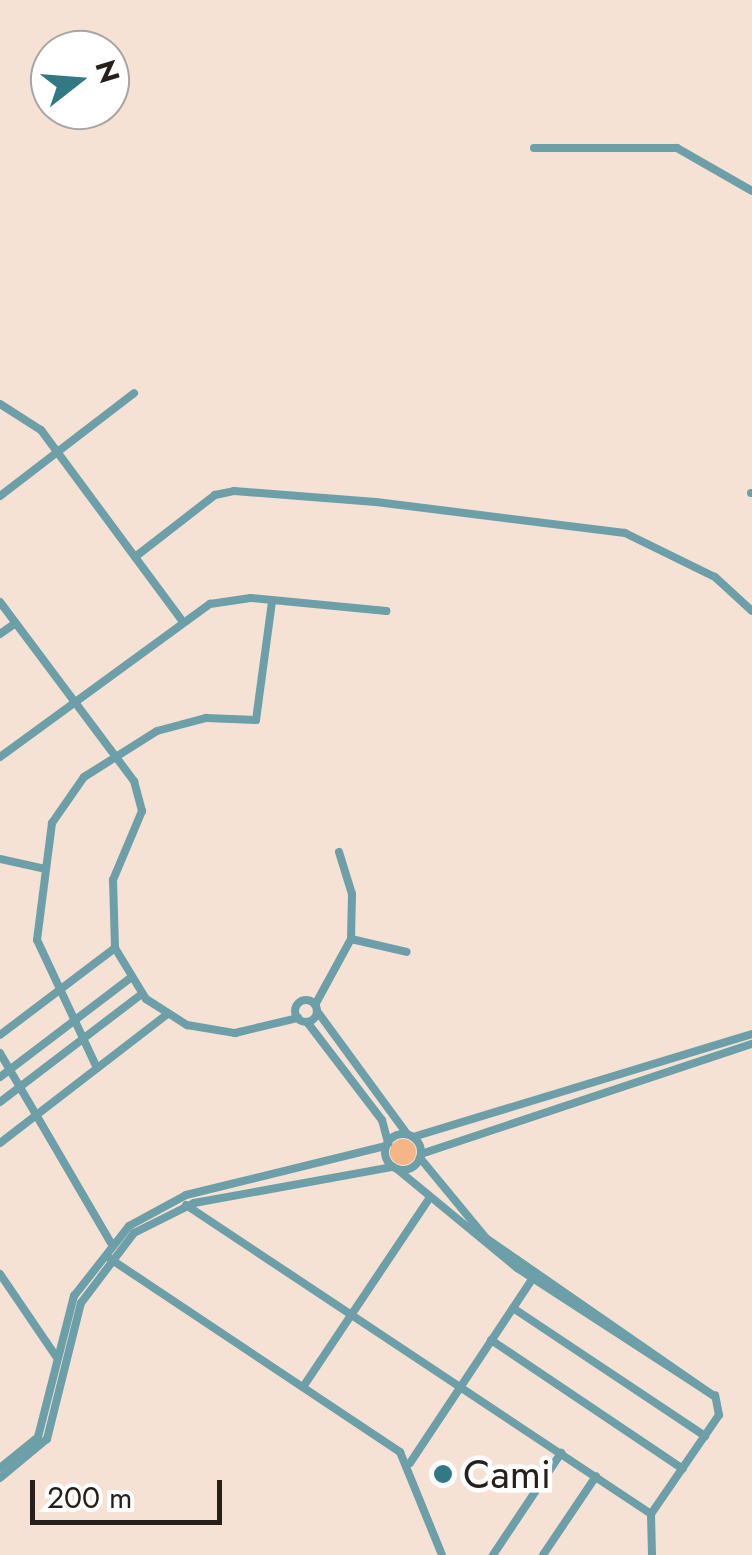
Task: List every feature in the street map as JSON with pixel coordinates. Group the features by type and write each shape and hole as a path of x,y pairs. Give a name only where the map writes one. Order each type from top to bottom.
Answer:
{"street":[{"path":"534,148 677,148 752,191"},
{"path":"0,496 134,393"},
{"path":"0,404 31,420 181,620"},
{"path":"136,557 214,495 376,502 625,532 715,577 752,611"},
{"path":"97,1068 55,993 36,930 45,869 65,798 116,756 186,721 256,720 272,600"},
{"path":"0,757 181,620 219,601 272,600 386,611"},
{"path":"0,602 116,756 142,811 113,880 115,948 129,979 166,1015 228,1033 302,1020 316,1008 351,940 352,894 339,852"},
{"path":"0,634 16,623"},
{"path":"0,860 45,869"},
{"path":"351,940 407,952"},
{"path":"0,1034 115,948"},
{"path":"0,1077 129,979"},
{"path":"0,1102 142,994"},
{"path":"535,1275 480,1234 316,1008 299,1002 302,1020 382,1120 395,1168 429,1199 535,1275 713,1393 721,1408 652,1514 652,1555"},
{"path":"0,1143 166,1015"},
{"path":"0,1468 38,1437 74,1296 110,1242 186,1195 387,1144 752,1034"},
{"path":"0,1478 48,1439 76,1315 109,1258 186,1205 395,1168 752,1044"},
{"path":"0,1052 110,1242"},
{"path":"302,1386 429,1199"},
{"path":"186,1205 652,1514"},
{"path":"109,1258 410,1463 442,1555"},
{"path":"0,1274 56,1358"},
{"path":"410,1463 535,1275"},
{"path":"513,1308 705,1436"},
{"path":"492,1340 684,1469"},
{"path":"494,1555 561,1453"},
{"path":"542,1555 596,1476"}],"shaded area":[{"path":"403,1139 412,1143 416,1152 412,1161 403,1165 394,1161 390,1152 394,1143"}],"place":[{"name":"Cami","path":"443,1474"}]}
